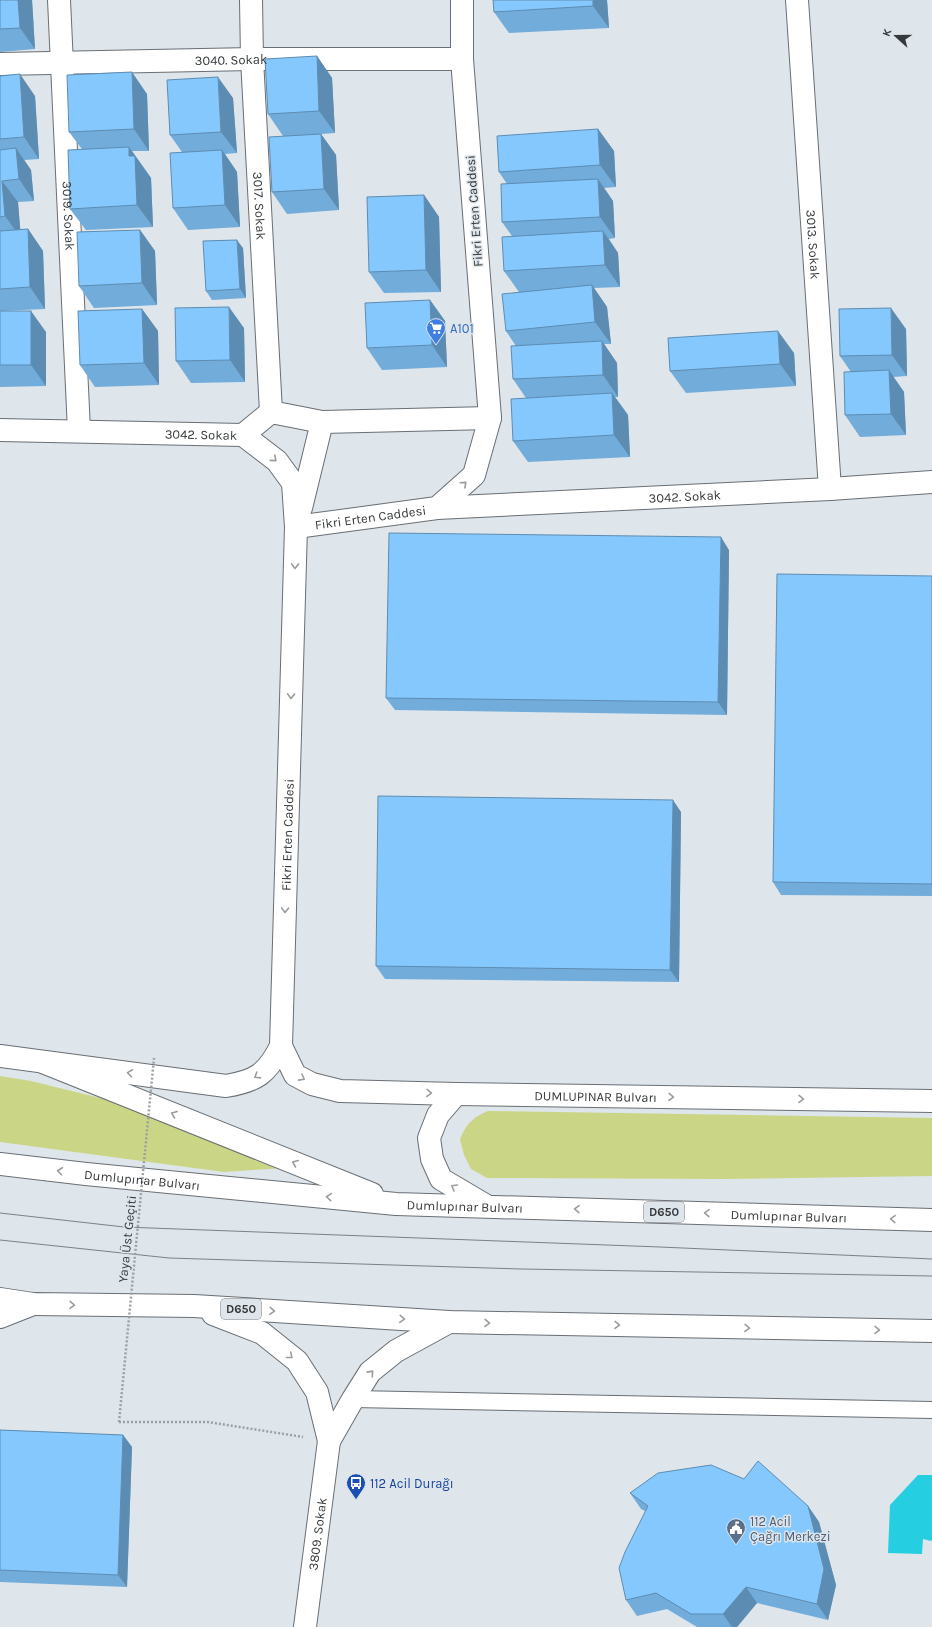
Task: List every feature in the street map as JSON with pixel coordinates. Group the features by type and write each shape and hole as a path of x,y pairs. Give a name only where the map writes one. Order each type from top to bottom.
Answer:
{"main road":[{"name":"3019. Sokak","path":"59,0 79,431"},
{"name":"3017. Sokak","path":"251,0 252,59 271,412"},
{"name":"Fikri Erten Caddesi","path":"281,1046 296,527 437,508 474,475 490,418 462,59 462,0"},
{"name":"3013. Sokak","path":"797,0 830,489"},
{"name":"3040. Sokak","path":"0,64 252,59 462,59"},
{"name":"3042. Sokak","path":"0,430 243,435 271,412"},
{"path":"271,412 322,422 490,418"},
{"path":"296,527 322,422"},
{"path":"243,435 277,461 293,483 296,527"},
{"name":"3042. Sokak","path":"437,508 830,489 932,482"},
{"path":"0,1056 226,1086 246,1082 261,1074 273,1063 281,1046"},
{"name":"DUMLUPINAR Bulvarı","path":"281,1046 296,1075 312,1084 340,1091 932,1101"},
{"path":"43,1062 396,1204"},
{"path":"456,1094 438,1115 429,1138 432,1159 441,1179 488,1206"},
{"name":"Dumlupınar Bulvarı","path":"0,1164 102,1176 396,1204 932,1220"},
{"name":"D650","path":"0,1299 33,1304 194,1306 448,1322 932,1331"},
{"path":"0,1317 33,1304"},
{"path":"194,1306 262,1333 297,1361 317,1392 329,1441"},
{"path":"329,1441 370,1372 396,1351 448,1322"},
{"name":"3809. Sokak","path":"305,1627 329,1441"}],"lane":[{"path":"353,1399 932,1410"}],"path":[{"name":"Yaya Üst Geçiti","path":"154,1058 119,1422 208,1422 329,1441"}],"green space":[{"path":"0,1076 31,1081 133,1106 284,1168 224,1172 0,1142"},
{"path":"488,1111 932,1118 932,1176 724,1179 487,1178 471,1169 464,1155 460,1139 465,1129 471,1122 478,1116"}],"water":[{"path":"918,1475 932,1475 932,1540 923,1539 922,1554 888,1553 890,1505"}],"building":[{"path":"0,0 18,0 20,28 0,29"},
{"path":"493,0 593,0 593,6 494,12"},
{"path":"317,56 319,111 268,114 265,59"},
{"path":"132,72 134,129 69,132 67,75"},
{"path":"20,74 24,137 0,139 0,76"},
{"path":"218,77 221,132 170,135 167,80"},
{"path":"598,129 600,165 499,172 497,136"},
{"path":"321,134 324,189 272,192 269,137"},
{"path":"129,147 129,156 135,156 137,205 70,209 68,150"},
{"path":"16,148 19,179 2,181 5,216 0,217 0,150"},
{"path":"222,150 225,205 173,208 170,153"},
{"path":"598,179 600,217 502,222 501,184"},
{"path":"424,195 426,270 369,272 367,197"},
{"path":"28,229 30,287 0,289 0,231"},
{"path":"140,230 142,283 79,286 77,232"},
{"path":"603,231 605,265 504,271 502,237"},
{"path":"237,240 240,289 206,291 203,241"},
{"path":"592,285 595,322 506,331 502,294"},
{"path":"430,300 432,345 367,348 365,303"},
{"path":"229,307 230,360 176,361 175,308"},
{"path":"891,308 892,355 840,356 839,309"},
{"path":"142,309 144,363 80,365 78,311"},
{"path":"0,311 31,311 31,365 0,365"},
{"path":"778,331 780,364 670,371 668,338"},
{"path":"602,341 603,375 513,379 511,346"},
{"path":"889,370 891,414 845,415 844,372"},
{"path":"612,393 614,435 513,441 511,399"},
{"path":"389,533 721,537 718,702 386,698"},
{"path":"777,574 932,576 932,884 773,882"},
{"path":"378,796 673,800 670,970 376,966"},
{"path":"0,1430 123,1435 118,1575 0,1570"},
{"name":"112 Acil Çağrı Merkezi","path":"758,1461 808,1506 824,1569 817,1604 746,1587 723,1614 691,1614 656,1593 626,1600 619,1568 625,1552 648,1506 630,1493 658,1473 711,1465 744,1479"}],"tram line":[{"path":"0,1213 124,1227 660,1247 932,1259"},
{"path":"0,1240 169,1258 521,1269 932,1276"}],"place":[{"name":"A101","path":"436,345"},
{"name":"112 Acil Durağı","path":"356,1500"},
{"name":"112 Acil Çağrı Merkezi","path":"736,1545"}]}
